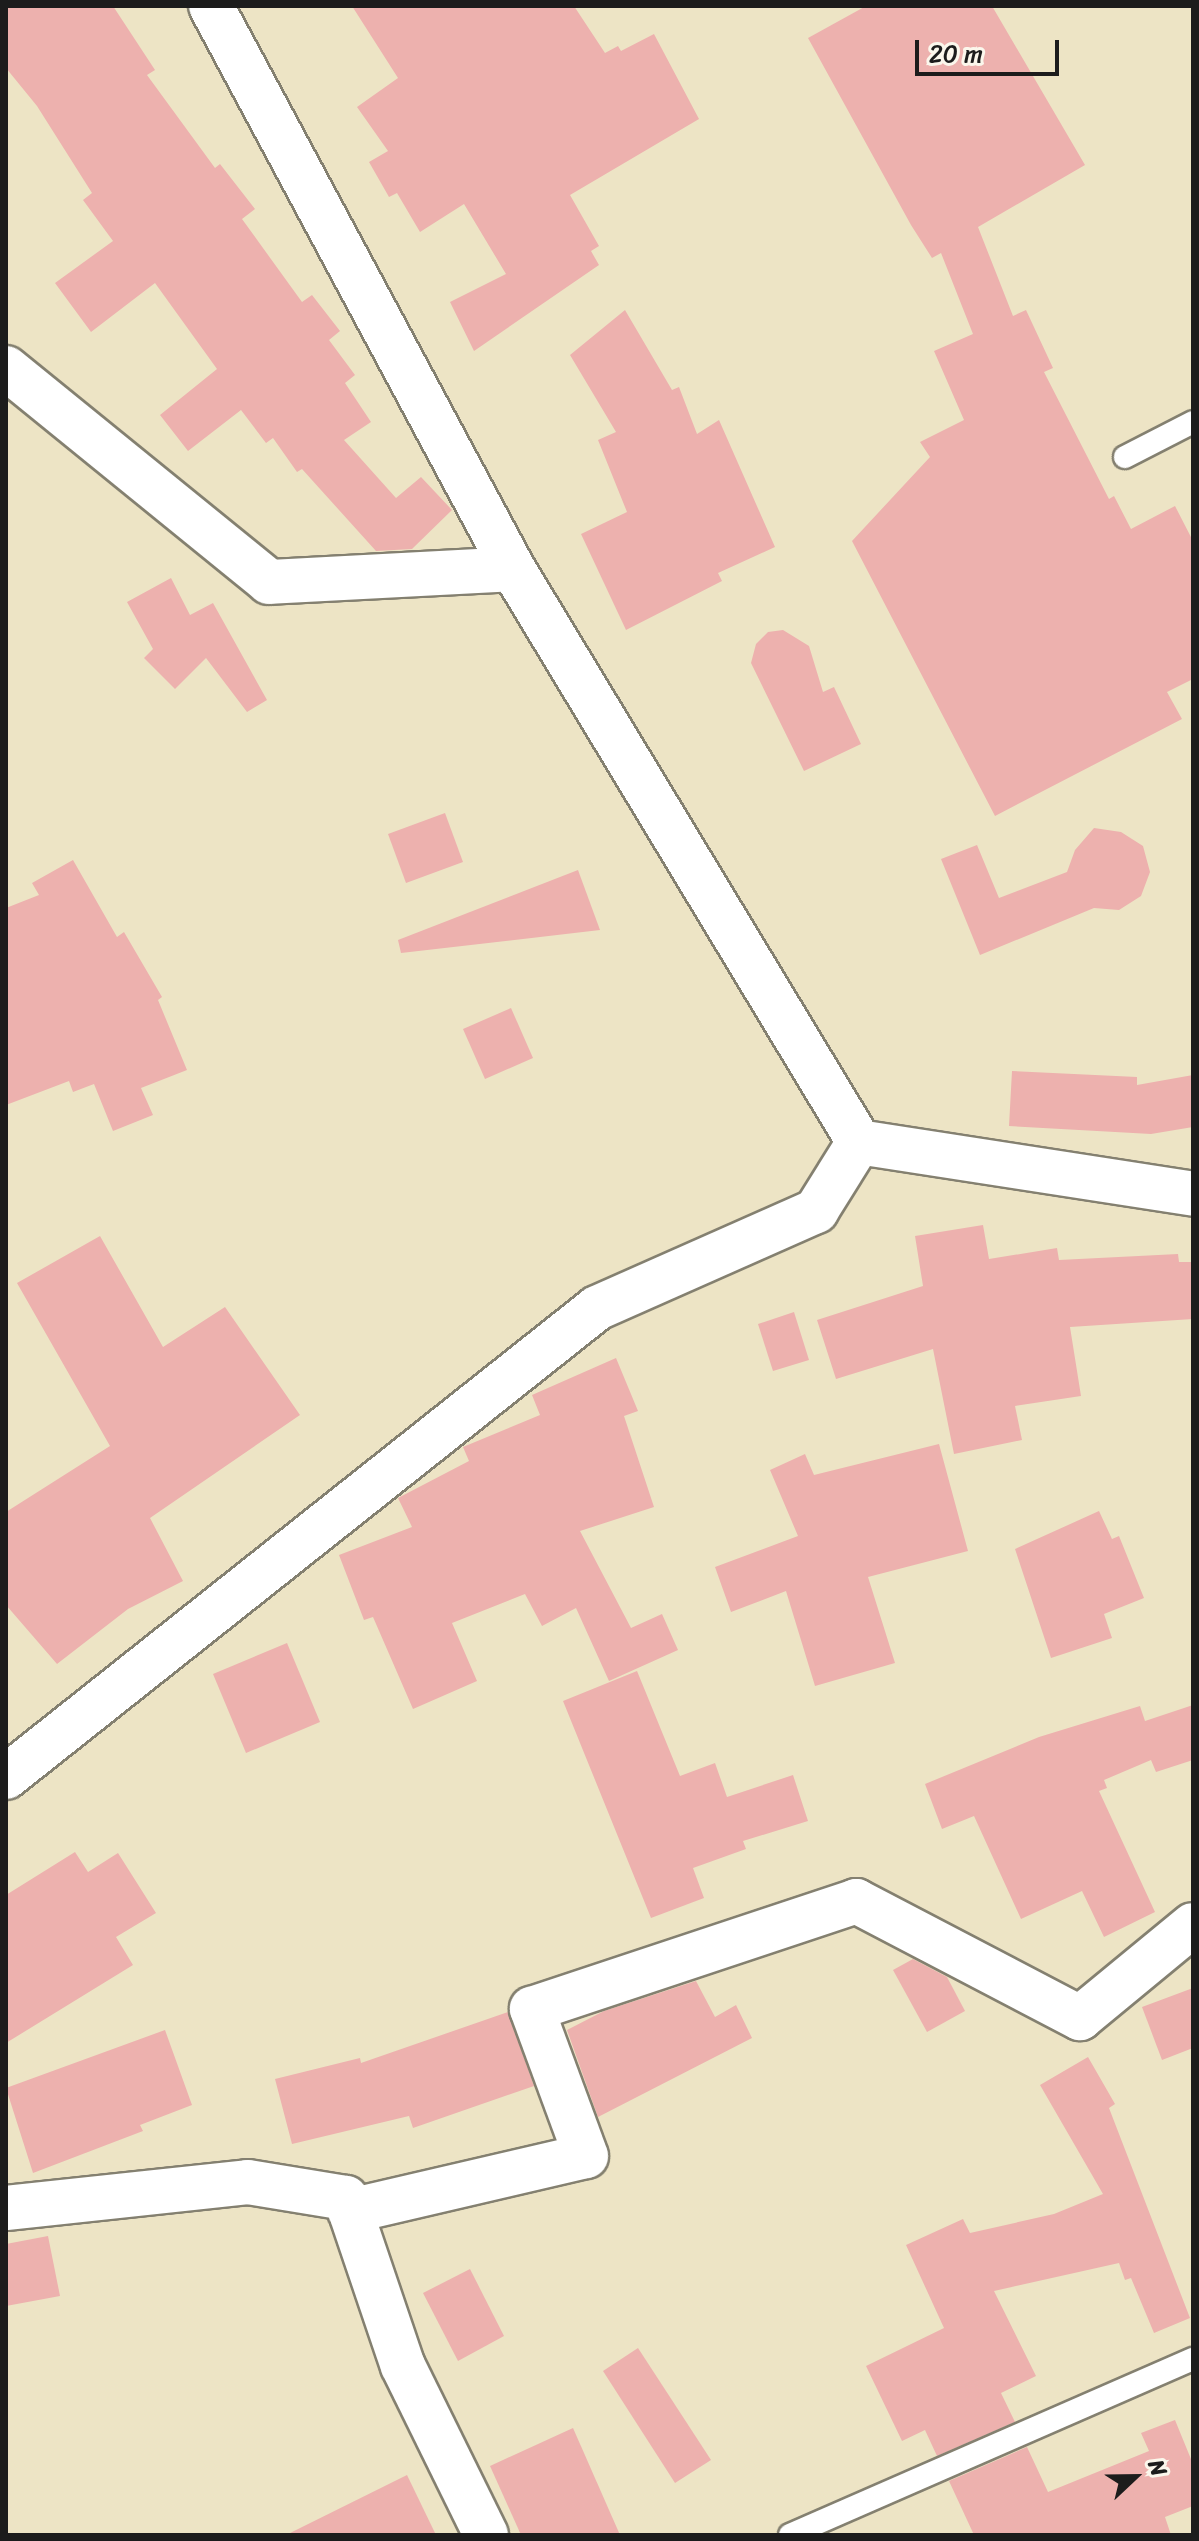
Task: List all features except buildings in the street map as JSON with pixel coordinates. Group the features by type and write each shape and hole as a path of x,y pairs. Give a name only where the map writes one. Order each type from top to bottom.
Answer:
{"street":[{"path":"211,6 513,569 859,1142"},
{"path":"6,368 269,582 513,569"},
{"path":"859,1142 1193,1194"},
{"path":"6,1777 597,1308 816,1211 859,1142"},
{"path":"350,2211 586,2156 532,2009 856,1901 1080,2018 1193,1925"},
{"path":"6,2208 248,2182 346,2198 403,2366 486,2535"}],"lane":[{"path":"1125,457 1193,422"},
{"path":"790,2535 1193,2359"}]}
